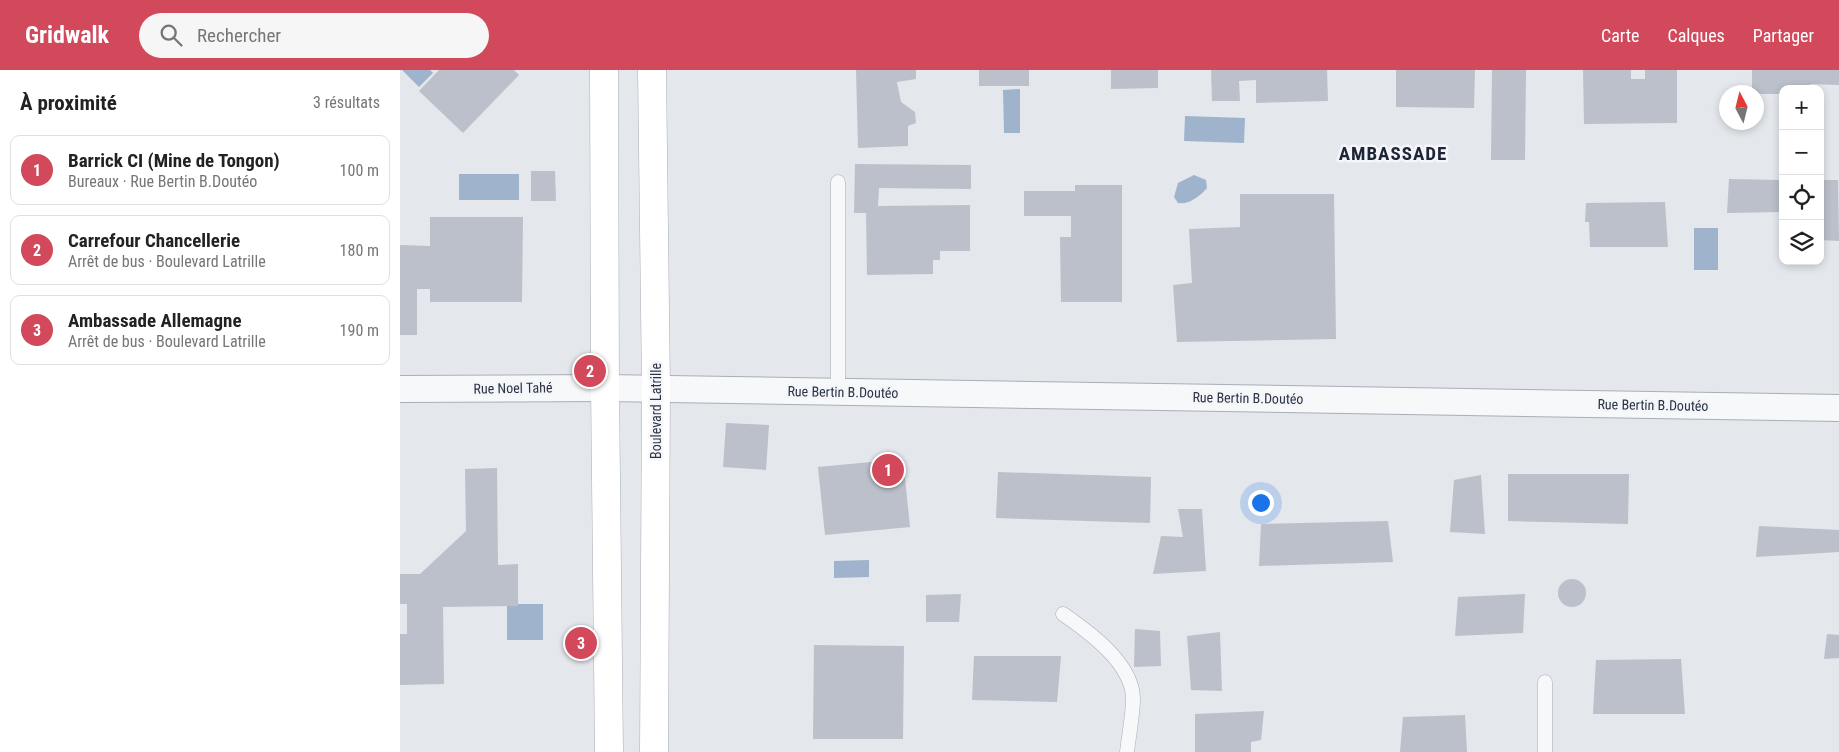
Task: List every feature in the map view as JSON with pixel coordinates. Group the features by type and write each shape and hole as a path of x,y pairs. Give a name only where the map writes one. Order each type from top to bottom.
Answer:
{"street":[{"path":"604,70 609,752"},
{"name":"Boulevard Latrille","path":"652,70 656,389 654,752"},
{"name":"Rue Noel Tahé","path":"400,390 656,389"},
{"name":"Rue Bertin B.Doutéo","path":"656,389 1839,408"}],"lane":[{"path":"838,182 838,392"},
{"path":"1063,614 1097,639 1125,672 1133,696 1127,752"},
{"path":"1545,682 1545,752"}],"water":[{"path":"402,70 430,70 433,73 419,87"},
{"path":"1020,89 1020,133 1004,133 1003,90"},
{"path":"1185,116 1245,118 1244,143 1184,141"},
{"path":"459,174 519,174 519,200 459,200"},
{"path":"1194,175 1206,180 1207,188 1198,197 1186,203 1178,203 1174,197 1178,183"},
{"path":"1694,228 1718,228 1718,270 1694,270"},
{"path":"869,560 869,577 834,578 834,561"},
{"path":"518,604 543,604 543,640 507,640 507,606 518,606"}],"building":[{"path":"439,70 514,70 519,75 463,133 419,91"},
{"path":"856,70 916,70 916,79 897,82 901,102 915,112 916,123 908,126 908,146 858,148"},
{"path":"979,70 1029,70 1029,86 979,86"},
{"path":"1111,70 1158,70 1158,88 1111,89"},
{"path":"1211,70 1327,70 1328,101 1256,103 1256,80 1239,81 1240,101 1212,101"},
{"path":"1396,70 1475,70 1474,108 1396,107"},
{"path":"1492,70 1526,70 1525,160 1491,160"},
{"path":"1583,70 1631,70 1631,79 1645,79 1645,70 1677,70 1677,123 1584,124"},
{"path":"1752,70 1839,70 1839,85 1779,85 1779,94 1764,94 1764,85 1752,85"},
{"path":"855,164 971,165 971,189 879,188 878,206 970,205 970,251 940,251 940,260 933,260 933,274 867,275 866,213 854,213"},
{"path":"531,171 555,171 556,201 531,201"},
{"path":"1729,179 1779,180 1779,212 1727,213"},
{"path":"1824,180 1838,180 1839,241 1824,240"},
{"path":"1075,185 1122,185 1122,302 1061,302 1060,237 1071,237 1071,216 1024,216 1024,191 1075,191"},
{"path":"1240,194 1334,194 1336,339 1177,342 1173,285 1192,283 1189,229 1240,227"},
{"path":"1665,202 1668,247 1590,247 1589,222 1585,222 1586,203"},
{"path":"430,217 523,217 522,302 430,302 430,289 417,289 417,335 400,335 400,245 430,246"},
{"path":"726,423 769,425 766,470 723,467"},
{"path":"903,459 910,527 825,535 818,467"},
{"path":"497,468 498,565 518,564 518,606 443,607 444,684 400,685 400,634 407,634 407,604 400,604 400,574 420,574 466,531 465,469"},
{"path":"998,472 1151,477 1150,523 996,518"},
{"path":"1508,474 1629,474 1628,524 1508,521"},
{"path":"1481,475 1485,534 1450,532 1454,480"},
{"path":"1178,509 1202,509 1206,571 1153,574 1161,536 1183,537"},
{"path":"1388,521 1393,562 1259,566 1261,524"},
{"path":"1759,526 1839,530 1839,552 1756,557"},
{"path":"1572,579 1582,583 1586,593 1582,603 1572,607 1562,603 1558,593 1562,583"},
{"path":"961,594 959,622 926,622 926,595"},
{"path":"1525,594 1523,633 1455,636 1458,597"},
{"path":"1135,629 1160,631 1161,666 1134,667"},
{"path":"1220,632 1222,691 1191,690 1187,636"},
{"path":"1827,634 1839,635 1839,658 1824,659"},
{"path":"814,645 904,646 903,739 813,739"},
{"path":"974,656 1061,656 1057,702 972,700"},
{"path":"1681,659 1685,714 1593,714 1596,660"},
{"path":"1264,711 1261,740 1251,742 1251,752 1195,752 1195,714"},
{"path":"1465,715 1467,752 1400,752 1403,717"}],"place":[{"name":"Carrefour Chancellerie","path":"590,371"},
{"name":"Barrick CI (Mine de Tongon)","path":"888,470"},
{"name":"Ambassade Allemagne","path":"581,643"}],"district":[{"name":"AMBASSADE","path":"1393,153"}]}
